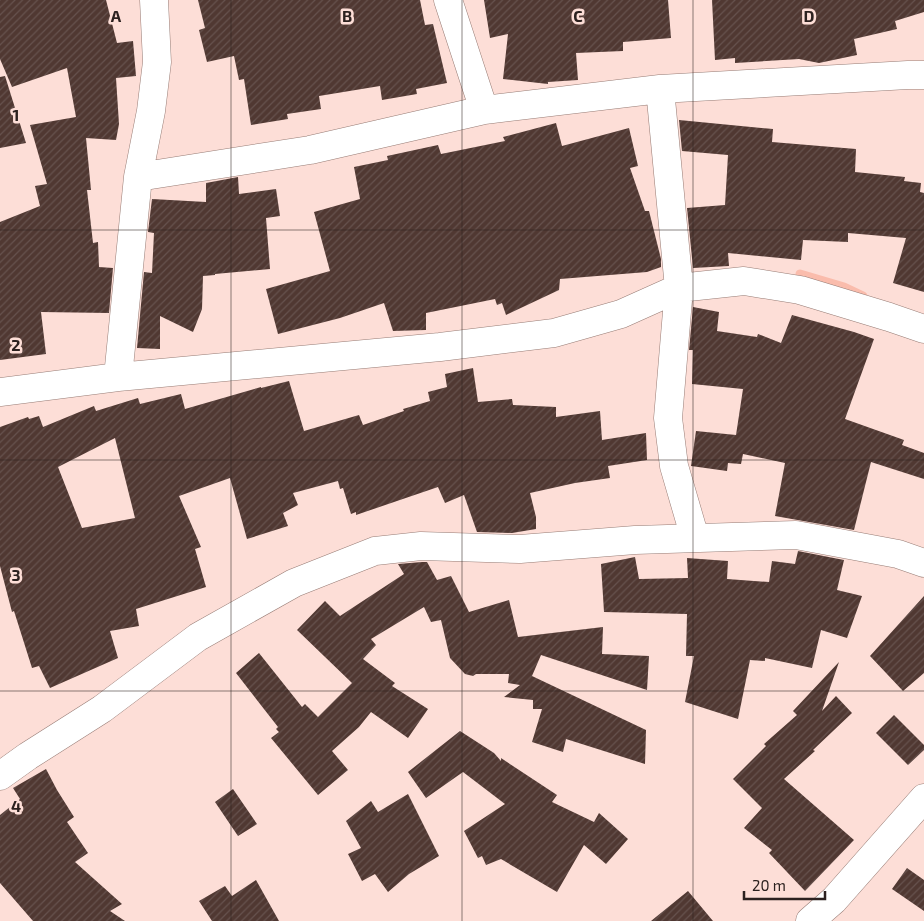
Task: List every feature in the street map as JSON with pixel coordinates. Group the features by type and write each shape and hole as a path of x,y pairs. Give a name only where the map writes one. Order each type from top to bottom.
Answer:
{"street":[{"path":"118,377 138,177 151,111 157,62 154,0"},
{"path":"448,0 484,110"},
{"path":"138,177 310,150 484,110 660,89 924,75"},
{"path":"660,89 679,288 668,418 674,466 695,538"},
{"path":"0,392 118,377 440,347 554,333 621,314 679,288 744,281 800,290 924,329"},
{"path":"0,776 102,709 198,637 294,583 375,551 421,546 520,548 635,540 796,535 898,554 924,563"},
{"path":"810,921 834,900 924,798"}],"building":[{"path":"0,0 106,0 117,43 133,41 136,76 116,78 119,124 116,140 86,138 91,190 87,190 93,243 98,242 99,267 113,268 109,313 41,312 46,354 0,360 0,222 40,206 35,186 47,184 30,125 76,117 67,68 12,87 0,59"},
{"path":"198,0 420,0 425,25 433,24 447,83 416,89 417,94 382,100 380,86 319,96 321,109 287,114 288,119 251,125 244,79 239,80 234,56 207,62 199,30 205,28"},
{"path":"484,0 668,0 671,38 623,42 623,51 576,53 578,80 548,82 548,84 503,79 508,34 490,38"},
{"path":"712,0 924,0 924,12 895,21 897,29 854,39 857,55 819,63 799,59 735,63 735,58 715,60"},
{"path":"5,76 26,143 0,148 0,77"},
{"path":"679,120 773,129 772,142 856,149 855,172 905,177 904,181 921,183 920,192 924,193 924,292 893,283 906,238 848,233 848,242 803,240 801,260 728,253 729,266 693,268 687,208 725,205 728,155 682,151"},
{"path":"556,123 562,146 629,128 638,166 630,168 645,211 649,211 661,259 661,267 647,272 560,279 559,290 506,315 502,303 497,305 495,299 426,313 426,330 393,331 384,303 340,318 278,334 266,289 330,271 314,212 360,199 354,167 388,160 387,156 438,145 441,154 505,141 503,137"},
{"path":"238,177 239,194 276,189 280,216 266,218 270,269 203,276 202,309 193,332 160,316 160,349 137,348 144,272 152,273 154,233 148,232 152,199 206,202 206,183"},
{"path":"693,307 719,312 717,331 757,337 758,334 781,343 792,315 874,339 845,419 904,440 902,445 924,453 924,479 871,462 854,530 775,516 785,463 743,454 741,464 728,463 727,471 691,466 696,431 736,435 743,389 692,384 693,350 689,350"},
{"path":"473,368 478,402 512,399 513,405 556,407 556,417 600,411 602,440 646,433 647,460 608,466 610,478 575,483 530,493 536,517 536,529 512,533 477,532 464,495 445,503 438,487 356,515 356,512 351,514 343,488 340,489 338,481 293,493 298,505 283,513 288,526 247,539 230,478 179,496 201,547 195,549 206,587 136,609 139,626 110,631 118,658 50,688 39,666 32,668 14,611 12,612 0,566 0,427 28,417 29,419 39,416 43,427 94,406 96,411 138,398 140,404 181,394 185,409 289,381 304,431 359,415 363,425 404,411 403,409 430,401 428,392 447,387 445,374","holes":["115,438 135,518 82,528 58,467"]},
{"path":"798,551 844,560 837,590 862,596 847,638 821,630 812,668 765,658 765,661 750,660 738,719 685,702 694,656 686,656 687,614 604,612 601,564 635,557 639,579 688,578 687,558 728,561 727,579 769,582 772,561 795,564"},
{"path":"427,562 437,580 451,576 469,612 509,600 518,637 603,627 602,654 649,656 647,690 541,655 532,676 646,730 645,764 566,739 563,752 532,742 542,709 533,709 533,700 504,697 520,685 508,683 509,674 476,674 473,676 465,674 450,658 441,620 431,622 424,607 371,639 376,645 363,659 395,683 392,686 428,709 408,738 371,712 359,727 332,751 348,770 318,795 271,738 279,732 276,729 278,727 236,673 259,653 302,707 305,704 318,717 352,683 297,630 325,601 340,616 404,574 398,564"},
{"path":"924,596 924,673 903,691 870,656"},
{"path":"839,662 822,711 836,696 852,713 784,779 854,840 805,891 769,853 772,850 744,828 762,808 733,779 766,746 764,744 797,715 793,711"},
{"path":"894,715 924,745 924,750 908,765 876,733"},
{"path":"460,731 494,753 501,761 501,758 557,795 552,802 594,822 599,813 628,839 606,864 584,845 557,892 501,859 486,865 482,856 478,858 464,831 505,804 463,772 426,798 408,772"},
{"path":"46,769 74,817 67,822 88,853 75,862 122,904 110,911 125,921 33,921 0,883 0,815 20,799 13,788"},
{"path":"233,789 257,824 238,836 215,802"},
{"path":"408,794 439,856 409,874 388,892 375,874 362,881 348,854 361,848 346,821 371,801 378,812"},
{"path":"907,868 924,880 924,911 892,889"},
{"path":"256,880 279,921 212,921 199,901 225,886 232,896"},
{"path":"688,891 713,921 651,921"}],"waterway":[{"path":"800,274 844,287 863,296"}]}
